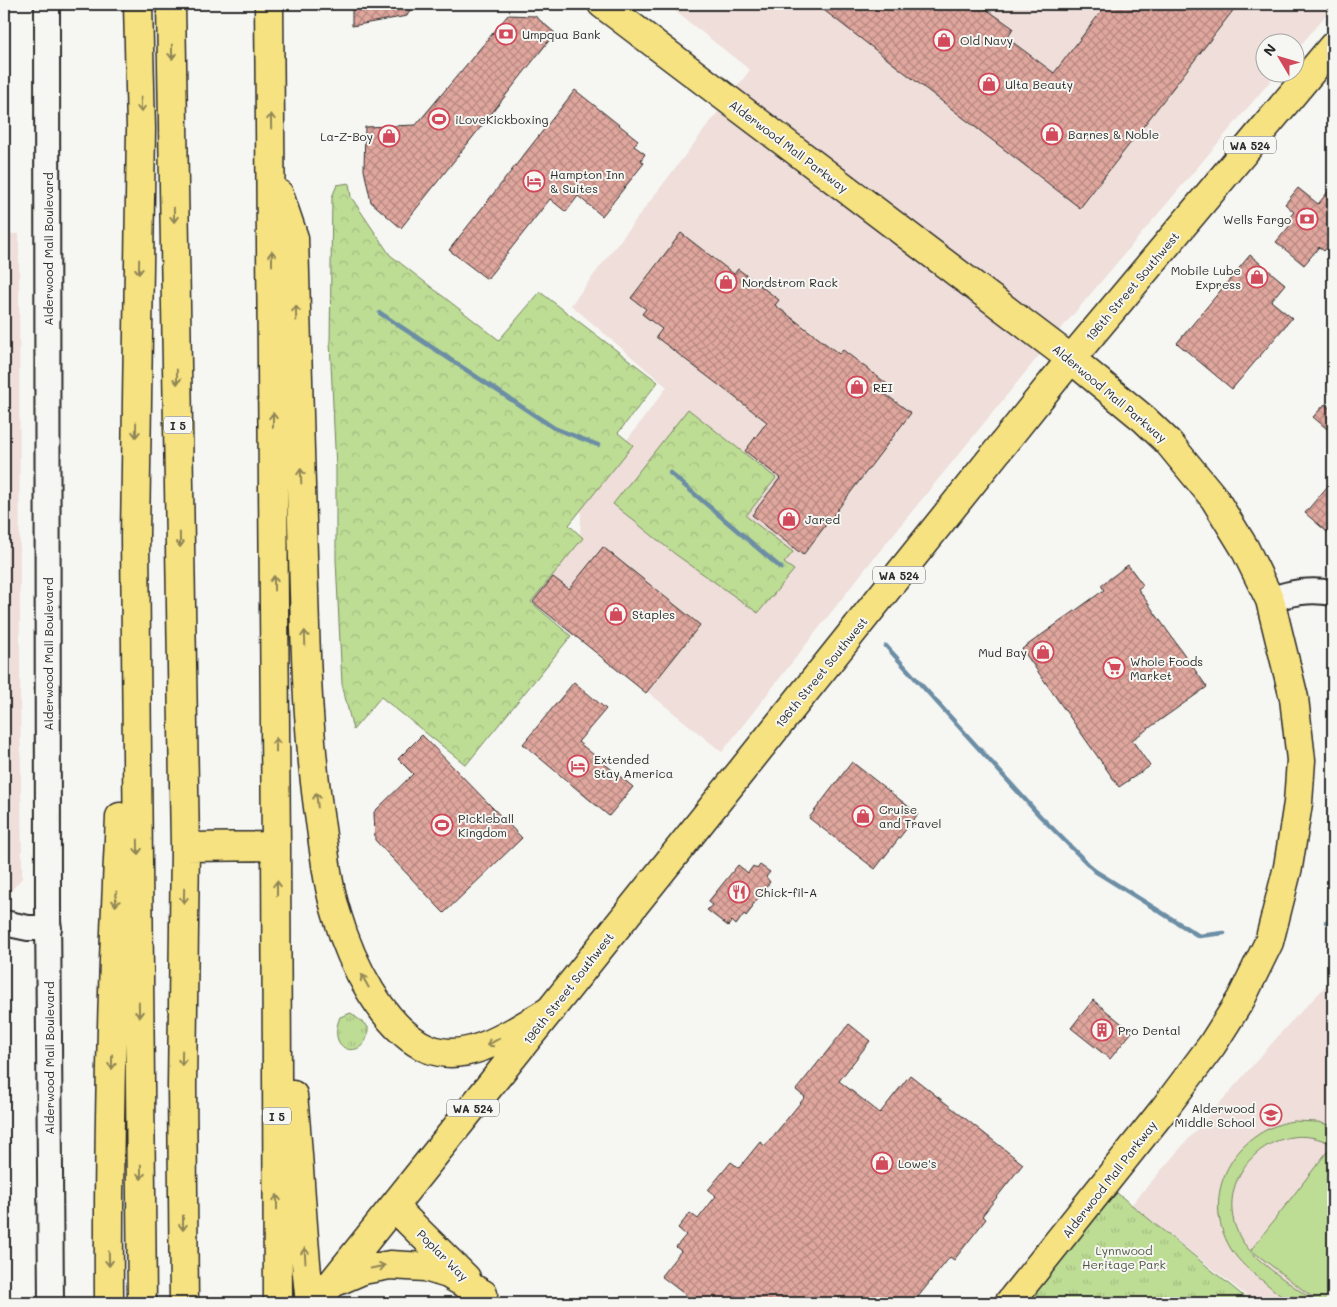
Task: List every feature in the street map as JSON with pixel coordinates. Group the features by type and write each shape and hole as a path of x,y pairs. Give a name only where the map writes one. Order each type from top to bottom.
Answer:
{"main road":[{"name":"Alderwood Mall Boulevard","path":"47,4 51,1303"},
{"path":"138,4 141,129 135,536 142,1303"},
{"name":"I 5","path":"171,4 185,847 182,1086 184,1303"},
{"name":"I 5","path":"269,4 277,930 278,1303"},
{"name":"Alderwood Mall Parkway","path":"602,4 1071,359 1144,419 1168,442 1214,498 1244,548 1270,600 1294,698 1301,760 1298,803 1288,867 1269,942 1241,999 1212,1045 1091,1202 1009,1303"},
{"name":"196th Street Southwest","path":"324,1293 1071,359 1333,46"},
{"path":"271,170 294,238 308,711 317,804 327,870 336,913 344,938 354,961 374,997 388,1016 400,1031 430,1049 447,1054 467,1052 486,1046 551,1010"},
{"path":"109,1303 108,1214 115,922 135,536"},
{"path":"1270,600 1291,592 1320,590 1333,593"},
{"path":"185,847 276,846"},
{"path":"4,924 28,928 49,928"},
{"path":"277,930 300,1162 306,1270 310,1303"},
{"name":"Poplar Way","path":"394,1207 487,1299"},
{"path":"324,1293 363,1270 390,1265 425,1267 448,1274 487,1299"}],"shaded area":[{"path":"666,4 1333,4 1304,41 1304,32 1254,32 1254,82 1269,82 1050,342 865,569 722,752 532,598 580,537 582,500 667,387 571,305 750,70"},
{"path":"4,234 19,234 22,878 4,899"},
{"name":"Alderwood Middle School","path":"1333,979 1333,1303 1256,1303 1131,1205 1287,1026"}],"green space":[{"path":"349,183 351,197 390,255 499,340 540,292 658,382 618,433 633,445 569,525 583,538 531,602 571,636 466,765 381,697 353,730 342,684 336,560 336,469 330,342 332,197 337,185"},
{"path":"688,409 776,478 746,516 793,552 784,563 794,570 758,613 675,554 613,504"},
{"path":"351,1013 368,1027 367,1038 356,1049 342,1046 338,1040 337,1030 340,1017"},
{"path":"1293,1121 1318,1122 1333,1126 1333,1145 1311,1137 1289,1137 1269,1145 1252,1158 1240,1175 1233,1195 1233,1217 1241,1239 1247,1248 1276,1273 1317,1303 1300,1304 1290,1302 1246,1266 1231,1249 1222,1228 1218,1208 1221,1187 1228,1168 1239,1152 1254,1138 1272,1127"},
{"path":"1330,1148 1333,1150 1333,1303 1320,1303 1251,1250"},
{"name":"Lynnwood Heritage Park","path":"1117,1193 1252,1303 1020,1303"}],"building":[{"path":"352,4 413,4 407,16 352,26"},
{"path":"816,4 979,4 1013,28 1007,38 1054,73 1107,4 1238,4 1080,208"},
{"path":"508,15 535,16 555,33 401,228 371,202 364,170 365,127 416,125"},
{"name":"Hampton Inn & Suites","path":"575,90 638,140 634,146 645,154 641,160 644,163 602,216 578,196 566,212 550,199 487,279 449,250"},
{"path":"1333,186 1333,240 1324,251 1319,247 1304,265 1276,242 1292,223 1287,220 1294,212 1285,204 1298,188 1318,204"},
{"path":"681,233 734,274 738,269 779,300 775,305 839,354 843,350 891,387 885,394 911,413 803,555 752,515 780,478 745,451 767,422 656,337 662,329 642,314 646,309 631,298"},
{"path":"1250,255 1285,284 1271,301 1292,318 1232,389 1177,343"},
{"path":"1325,404 1333,411 1333,434 1313,417"},
{"path":"1333,480 1333,537 1305,513"},
{"name":"Staples","path":"603,547 700,625 646,693 533,602 553,577 569,589"},
{"name":"Whole Foods Market","path":"1128,565 1143,585 1138,589 1207,687 1132,740 1150,766 1119,787 1022,649 1104,590 1101,585"},
{"name":"Extended Stay America","path":"574,682 606,709 578,742 633,787 609,816 523,744"},
{"name":"Pickleball Kingdom","path":"422,735 522,838 444,913 375,840 374,812 413,774 398,759"},
{"name":"Cruise and Travel","path":"852,762 918,814 875,869 809,818"},
{"name":"Chick-fil-A","path":"738,865 748,873 753,866 757,869 760,865 770,872 766,877 770,882 746,916 744,914 736,925 732,921 728,926 707,910 712,905 708,902"},
{"name":"Pro Dental","path":"1093,1000 1132,1032 1110,1059 1071,1028"},
{"name":"Lowe's","path":"849,1024 870,1041 839,1081 880,1113 910,1075 1023,1164 982,1216 986,1219 954,1260 950,1257 913,1303 696,1303 661,1276 681,1251 676,1247 686,1235 678,1228 690,1213 698,1219 716,1196 708,1190 731,1162 739,1168 760,1142 765,1146 805,1097 796,1090"}],"waterway":[{"path":"380,313 554,428 598,445"},
{"path":"670,473 781,568"},
{"path":"886,646 1040,816 1095,871 1199,936 1224,933"},
{"path":"1326,922 1333,922"}],"place":[{"name":"Umpqua Bank","path":"506,34"},
{"name":"Old Navy","path":"944,40"},
{"name":"Ulta Beauty","path":"989,84"},
{"name":"iLoveKickboxing","path":"439,119"},
{"name":"Barnes & Noble","path":"1052,134"},
{"name":"La-Z-Boy","path":"389,136"},
{"name":"Hampton Inn & Suites","path":"534,181"},
{"name":"Wells Fargo","path":"1307,219"},
{"name":"Mobile Lube Express","path":"1257,277"},
{"name":"Nordstrom Rack","path":"726,282"},
{"name":"REI","path":"857,387"},
{"name":"Jared","path":"789,519"},
{"name":"Staples","path":"616,614"},
{"name":"Mud Bay","path":"1043,652"},
{"name":"Whole Foods Market","path":"1114,668"},
{"name":"Extended Stay America","path":"578,766"},
{"name":"Cruise and Travel","path":"863,816"},
{"name":"Pickleball Kingdom","path":"442,825"},
{"name":"Chick-fil-A","path":"739,892"},
{"name":"Pro Dental","path":"1102,1030"},
{"name":"Alderwood Middle School","path":"1271,1115"},
{"name":"Lowe's","path":"882,1163"}]}
